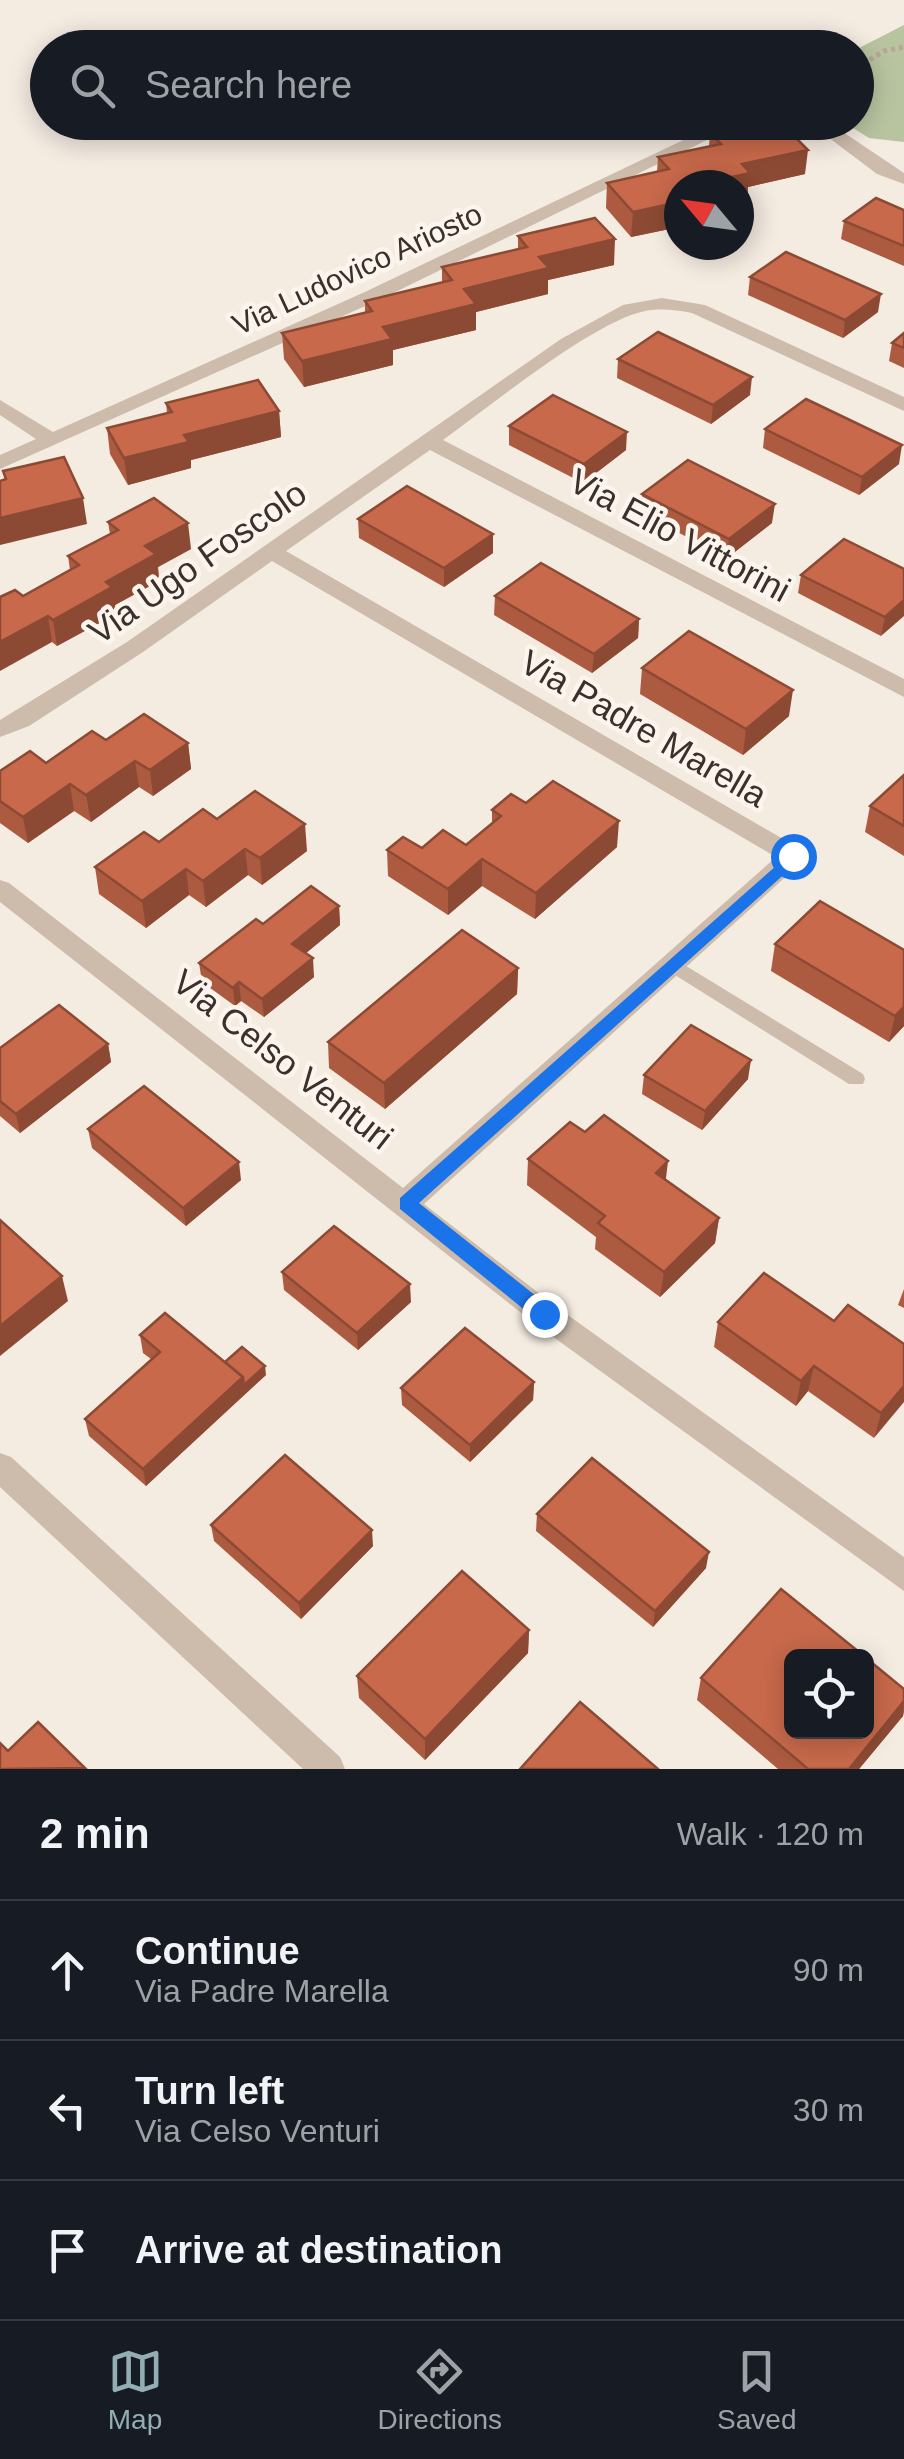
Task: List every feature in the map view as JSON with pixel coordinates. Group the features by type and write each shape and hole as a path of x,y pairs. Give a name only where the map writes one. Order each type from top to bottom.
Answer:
{"street":[{"name":"Via Ludovico Ariosto","path":"0,463 53,442 698,140"},
{"path":"841,140 882,170 904,179"},
{"path":"882,170 904,160"},
{"name":"Via Ugo Foscolo","path":"0,729 22,720 120,656 592,329 646,303 667,300 698,309 904,405"},
{"path":"0,406 53,442"},
{"name":"Via Elio Vittorini","path":"427,440 904,688"},
{"name":"Via Padre Marella","path":"270,550 793,856 406,1203"},
{"name":"Via Celso Venturi","path":"0,889 544,1314 904,1576"},
{"path":"0,1466 328,1769"}],"lane":[{"path":"673,965 856,1079"}],"path":[{"path":"874,57 904,47"}],"green space":[{"path":"904,25 904,142 874,139 874,40"}],"building":[{"path":"717,140 798,140 808,150 742,164 747,170 665,170 669,169 658,157 721,144"},
{"path":"664,170 664,205 633,212 607,183"},
{"path":"876,198 904,210 904,246 844,221"},
{"path":"595,218 615,239 539,257 549,268 464,289 476,304 383,327 392,339 302,361 282,333 372,311 365,301 452,280 442,267 527,247 518,236"},
{"path":"786,252 881,294 845,320 750,277"},
{"path":"658,332 752,377 713,405 618,359"},
{"path":"904,333 904,348 892,343"},
{"path":"258,380 279,411 184,435 189,442 124,458 107,428 172,412 166,403"},
{"path":"553,395 627,432 584,464 509,426"},
{"path":"806,399 902,445 862,477 765,429"},
{"path":"64,457 83,498 0,518 0,481 6,479 3,471"},
{"path":"688,460 775,504 729,539 642,494"},
{"path":"407,486 493,534 444,568 358,519"},
{"path":"154,498 188,523 145,546 156,554 106,582 112,587 53,620 48,616 0,642 0,597 15,590 23,596 79,565 68,556 118,530 108,522"},
{"path":"844,539 904,569 904,600 885,617 801,575"},
{"path":"541,563 639,619 594,654 495,596"},
{"path":"689,631 793,690 746,729 642,668"},
{"path":"144,714 188,743 150,770 135,761 86,795 70,784 23,817 0,801 0,771 30,751 46,763 92,731 106,740"},
{"path":"904,775 904,826 870,806"},
{"path":"553,781 619,821 536,893 482,859 448,889 387,850 403,837 422,848 443,830 466,845 501,816 492,810 511,794 526,803"},
{"path":"255,791 305,824 260,858 245,849 203,881 186,869 142,901 95,867 144,832 159,842 203,809 217,819"},
{"path":"311,886 339,906 292,944 313,958 262,999 239,982 233,988 199,963 256,919 263,924"},
{"path":"820,901 904,950 904,1007 895,1016 775,944"},
{"path":"462,930 518,968 384,1083 328,1042"},
{"path":"59,1005 108,1044 16,1114 0,1101 0,1048"},
{"path":"691,1025 751,1060 705,1111 644,1075"},
{"path":"144,1086 239,1162 183,1208 88,1129"},
{"path":"604,1115 668,1161 656,1173 719,1218 664,1272 598,1223 605,1216 528,1159 570,1122 585,1132"},
{"path":"0,1220 62,1276 0,1326"},
{"path":"334,1226 410,1284 357,1333 282,1272"},
{"path":"764,1273 834,1321 848,1305 904,1344 904,1386 881,1413 814,1366 801,1381 718,1322"},
{"path":"165,1313 243,1377 143,1469 85,1419 160,1352 140,1335"},
{"path":"465,1328 534,1382 470,1445 401,1388"},
{"path":"242,1347 265,1366 244,1385 243,1377 225,1362"},
{"path":"285,1455 372,1530 299,1603 211,1525"},
{"path":"592,1458 709,1552 655,1611 537,1514"},
{"path":"462,1571 529,1630 425,1739 357,1676"},
{"path":"781,1589 855,1649 784,1649 784,1739 873,1739 849,1769 808,1769 701,1678"},
{"path":"874,1665 904,1689 904,1701 874,1738"},
{"path":"580,1702 658,1769 520,1769"},
{"path":"38,1722 85,1768 0,1769 0,1743 8,1751"}],"route":[{"path":"544,1314 406,1203 793,856"}]}
